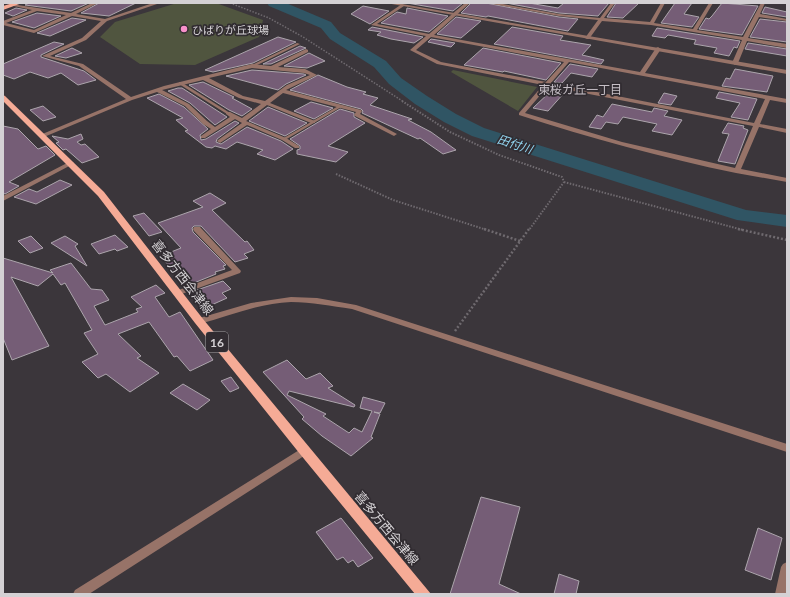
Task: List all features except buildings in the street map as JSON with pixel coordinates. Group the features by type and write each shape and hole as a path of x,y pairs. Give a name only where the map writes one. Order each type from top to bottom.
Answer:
{"main road":[{"path":"6,7 19,3"},
{"name":"喜多方西会津線","path":"3,97 101,194 304,451 424,594"}],"street":[{"path":"3,23 34,32 96,3"},
{"path":"130,99 81,65 45,56 84,39 105,20 158,3"},
{"path":"388,3 787,72"},
{"path":"468,3 413,50 439,63 787,131"},
{"path":"489,3 559,15 651,24 787,46"},
{"path":"587,38 613,3"},
{"path":"651,24 663,3"},
{"path":"694,31 711,3"},
{"path":"735,63 744,39 764,3"},
{"path":"402,5 373,25 787,101"},
{"path":"6,7 36,9 105,20"},
{"path":"3,23 36,9"},
{"path":"758,15 787,20"},
{"path":"641,75 658,49"},
{"path":"272,68 306,51"},
{"path":"567,61 548,85 521,114 578,133 625,146 737,171 787,180"},
{"path":"42,136 130,99 180,83 252,66 305,71 314,74 289,86 220,140"},
{"path":"204,78 241,97 266,103 313,122"},
{"path":"157,90 182,102 208,126 214,129"},
{"path":"282,91 359,111 357,114 394,134"},
{"path":"737,171 768,98"},
{"path":"203,137 231,115 284,139 297,147"},
{"path":"3,199 71,163"},
{"path":"178,293 237,271 197,228"},
{"path":"200,321 242,307 278,300 305,300 354,307 448,339 787,448"},
{"path":"79,594 304,451"},
{"path":"781,594 787,567"}],"lane":[{"path":"252,66 298,44"},
{"path":"180,83 231,115"},
{"path":"284,139 341,106"}],"path":[{"path":"230,3 269,18 303,37 450,132 499,155 562,176 564,182"},
{"path":"336,174 394,200 520,241"},
{"path":"564,182 728,227 787,240"},
{"path":"448,339 564,182"}],"green space":[{"name":"ひばりが丘球場","path":"177,3 216,3 263,20 259,37 195,65 140,64 100,37 115,22"},
{"path":"453,70 537,87 518,111 451,72"}],"waterway":[{"name":"田付川","path":"274,3 326,25 335,36 380,64 395,81 421,100 450,118 478,132 744,216 787,221"}],"place":[{"name":"ひばりが丘球場","path":"184,29"}],"district":[{"name":"東桜ガ丘一丁目","path":"580,89"}]}
